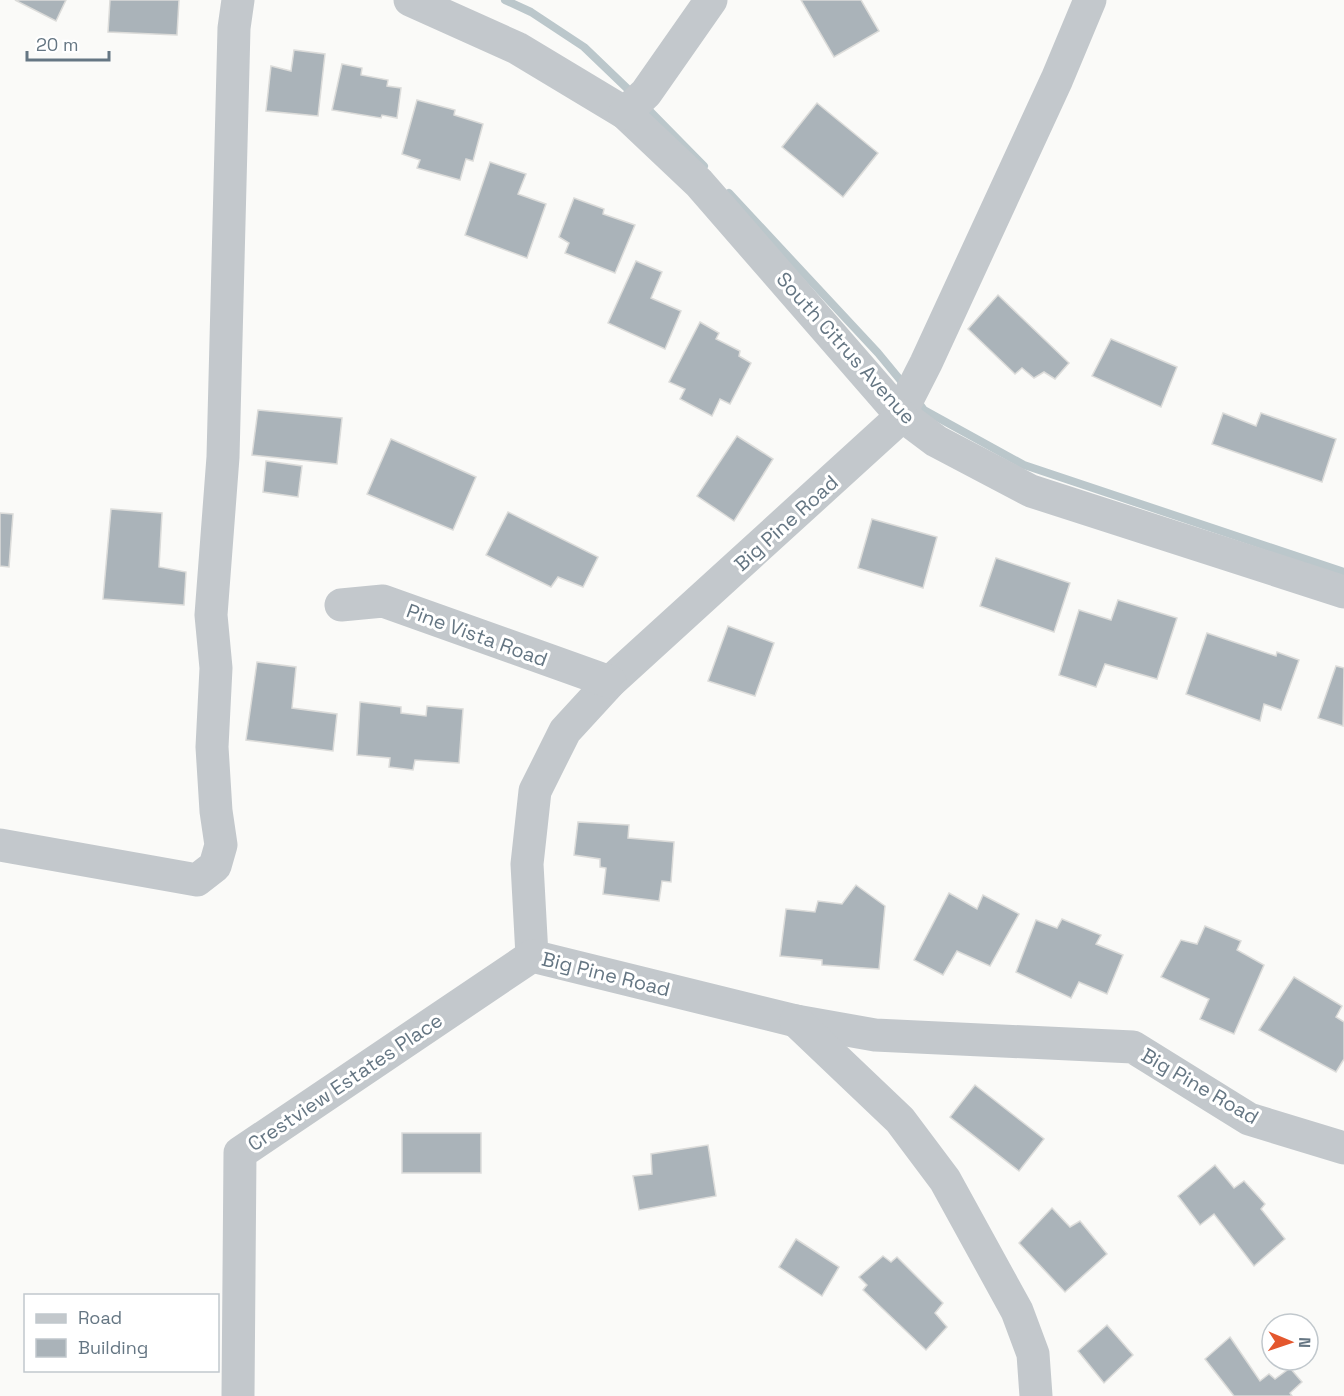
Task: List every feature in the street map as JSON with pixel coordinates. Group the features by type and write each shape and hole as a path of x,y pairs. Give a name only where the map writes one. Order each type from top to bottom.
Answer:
{"street":[{"path":"0,844 197,879 215,866 221,844 216,810 212,747 216,668 211,615 222,457 234,28 238,0"},
{"name":"South Citrus Avenue","path":"410,0 517,48 625,113 699,183 901,415 936,441 1030,491 1344,592"},
{"path":"625,113 646,93 711,0"},
{"path":"901,415 1052,90 1090,0"},
{"name":"Big Pine Road","path":"901,415 610,682 565,731 535,791 527,864 532,956 796,1020 875,1035 1133,1047 1249,1119 1344,1148"},
{"name":"Pine Vista Road","path":"341,606 383,601 610,682"},
{"name":"Crestview Estates Place","path":"238,1396 240,1153 532,956"},
{"path":"796,1020 900,1120 945,1180 1017,1311 1033,1354 1036,1396"}],"building":[{"path":"15,0 66,0 56,21"},
{"path":"110,0 179,0 177,35 108,32"},
{"path":"801,0 861,0 879,31 834,57"},
{"path":"294,50 325,54 318,116 266,111 271,66 291,71"},
{"path":"342,64 362,68 361,75 388,80 387,86 401,88 397,118 382,115 381,118 332,110"},
{"path":"417,100 455,110 454,115 483,124 473,161 466,159 460,180 417,168 420,160 402,154"},
{"path":"817,103 878,153 843,197 782,147"},
{"path":"490,162 526,174 518,194 546,204 527,258 465,235"},
{"path":"574,198 604,209 603,214 635,225 615,273 565,253 569,243 559,237"},
{"path":"636,261 662,272 651,298 681,311 665,349 608,323"},
{"path":"998,295 1069,363 1055,379 1044,372 1034,378 1022,368 1015,374 968,329"},
{"path":"700,322 719,333 716,339 740,351 739,356 751,363 730,404 720,399 712,416 680,399 685,389 669,382"},
{"path":"1111,339 1177,367 1161,407 1092,376"},
{"path":"258,410 342,418 337,464 252,455"},
{"path":"1223,413 1256,426 1261,413 1336,439 1322,482 1212,444"},
{"path":"737,436 773,459 734,521 697,496"},
{"path":"391,439 476,477 453,530 367,494"},
{"path":"266,461 302,466 298,497 263,492"},
{"path":"111,509 162,513 159,567 186,572 184,605 103,599"},
{"path":"508,512 598,557 583,587 558,577 551,587 486,555"},
{"path":"0,513 13,514 9,567 0,566"},
{"path":"872,519 937,537 923,588 858,568"},
{"path":"996,558 1070,583 1054,632 980,606"},
{"path":"1118,600 1177,618 1157,679 1105,664 1096,687 1059,675 1079,610 1111,620"},
{"path":"728,626 774,643 755,696 708,681"},
{"path":"1207,633 1276,656 1277,652 1299,660 1281,710 1264,704 1260,721 1186,694"},
{"path":"257,662 296,667 292,708 337,714 333,751 246,740"},
{"path":"1336,666 1344,668 1343,726 1318,718"},
{"path":"360,702 401,707 401,713 426,716 427,706 463,709 459,763 415,760 413,770 389,767 390,758 357,755"},
{"path":"578,822 629,825 628,838 674,842 671,882 662,881 659,901 603,894 606,868 600,867 600,859 574,855"},
{"path":"856,885 885,906 879,969 822,965 822,960 780,956 786,909 815,912 818,901 842,904"},
{"path":"949,893 977,909 983,895 1019,914 990,966 957,951 943,975 914,960"},
{"path":"1062,919 1101,935 1096,944 1123,955 1107,994 1079,982 1071,998 1016,972 1036,920 1057,928"},
{"path":"1205,926 1241,941 1237,950 1264,965 1234,1034 1200,1019 1209,999 1161,977 1181,940 1197,944"},
{"path":"1294,977 1342,1006 1336,1017 1344,1022 1344,1059 1336,1072 1259,1030"},
{"path":"975,1085 1044,1139 1019,1171 950,1117"},
{"path":"402,1133 481,1133 481,1173 402,1173"},
{"path":"708,1145 716,1196 639,1210 633,1176 652,1174 651,1154"},
{"path":"1215,1165 1234,1188 1244,1181 1265,1204 1261,1209 1285,1239 1254,1266 1214,1214 1200,1225 1178,1196"},
{"path":"1052,1208 1070,1227 1080,1221 1107,1254 1065,1292 1019,1243"},
{"path":"796,1239 839,1267 822,1296 779,1267"},
{"path":"883,1256 891,1262 897,1257 943,1303 935,1313 947,1327 926,1350 863,1290 867,1285 859,1277"},
{"path":"1107,1325 1133,1355 1104,1383 1078,1351"},
{"path":"1230,1337 1260,1381 1269,1374 1275,1379 1285,1372 1293,1372 1302,1382 1290,1393 1292,1396 1234,1396 1205,1359"}],"waterway":[{"path":"505,0 531,12 584,47 634,95"},
{"path":"643,104 704,166"},
{"path":"729,193 878,353 906,387"},
{"path":"916,399 924,410 1024,465 1344,572"}]}
